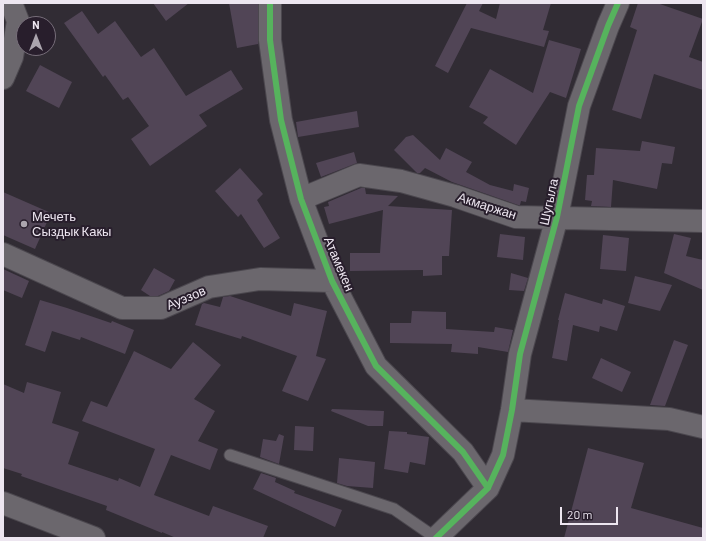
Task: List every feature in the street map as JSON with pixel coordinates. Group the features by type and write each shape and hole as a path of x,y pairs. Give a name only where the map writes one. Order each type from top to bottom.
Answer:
{"street":[{"path":"3,78 12,57 18,21 11,3"},
{"name":"Атамекен","path":"270,3 270,40 281,120 301,199 332,281 376,366 463,452 488,488"},
{"name":"Шугыла","path":"488,488 503,455 512,410 520,354 557,217 579,106 608,26 618,3"},
{"name":"Акмаржан","path":"301,199 359,175 401,181 455,196 516,217 703,221"},
{"name":"Ауэзов","path":"3,254 122,308 161,308 209,287 260,279 332,281"},
{"path":"512,410 669,419 703,427"},
{"path":"436,538 488,488"},
{"path":"3,503 94,538"}],"lane":[{"path":"230,455 394,509 436,538"}],"building":[{"path":"153,3 189,3 166,21"},
{"path":"229,3 258,3 258,44 237,48"},
{"path":"467,3 483,3 479,11 496,19 500,3 551,3 543,30 549,31 544,47 471,28 448,73 435,66"},
{"path":"638,3 657,3 703,19 689,57 703,62 703,90 654,74 641,119 612,110 637,30 630,27"},
{"path":"82,11 98,34 115,21 141,57 154,48 186,96 231,70 243,89 199,115 207,126 150,166 131,139 149,126 128,97 123,100 105,75 103,77 64,23"},
{"path":"549,40 581,49 566,98 550,92 516,145 483,123 488,117 469,107 490,69 533,93"},
{"path":"40,65 72,82 59,108 26,91"},
{"path":"357,111 359,127 298,137 296,122"},
{"path":"413,135 440,160 446,148 472,162 466,172 490,185 513,191 514,184 529,188 526,202 521,201 520,205 518,205 452,182 425,168 420,173 417,173 394,150 406,137"},
{"path":"642,141 675,147 672,164 662,163 657,189 613,180 611,207 591,206 592,201 585,200 587,175 594,175 596,148 640,151"},
{"path":"354,152 357,163 321,177 316,163"},
{"path":"240,168 263,194 257,200 280,238 264,248 241,214 238,217 215,191"},
{"path":"361,188 365,188 366,194 398,196 388,206 452,210 449,256 442,256 442,275 423,276 423,270 350,271 350,253 380,253 383,210 329,224 324,207 329,206 328,202"},
{"name":"Мечеть Сыздык Какы","path":"3,192 51,213 35,249 3,235"},
{"path":"500,234 525,237 523,260 497,257"},
{"path":"674,234 691,238 686,256 703,260 703,290 664,273"},
{"path":"603,235 629,238 626,271 600,269"},
{"path":"154,268 175,280 169,291 158,296 150,296 141,290"},
{"path":"3,269 29,281 22,298 3,290"},
{"path":"511,273 528,278 524,291 509,290"},
{"path":"635,276 672,285 660,311 628,303"},
{"path":"565,293 602,304 603,299 625,306 617,331 600,326 599,332 573,325 567,361 552,358 558,320"},
{"path":"230,296 291,316 294,303 327,311 316,356 326,359 308,401 282,391 297,356 242,336 241,339 195,325 202,304 204,303 220,307 223,297"},
{"path":"40,300 111,323 112,321 134,330 125,354 81,337 80,340 52,331 45,352 25,345"},
{"path":"412,311 446,312 446,329 494,332 495,327 513,330 508,352 478,347 478,354 451,352 452,344 390,343 390,323 411,323"},
{"path":"674,340 688,345 665,406 650,405"},
{"path":"193,342 221,365 194,399 215,411 198,441 218,449 210,470 171,455 154,495 209,516 213,506 268,526 263,538 176,538 106,510 107,506 21,476 22,474 3,468 3,384 24,393 27,382 61,392 52,423 79,432 68,464 118,481 119,478 140,487 155,449 82,421 91,401 107,407 134,351 171,369"},
{"path":"601,358 631,372 622,392 592,378"},
{"path":"332,409 384,411 383,426 368,426 331,411"},
{"path":"295,426 314,427 313,451 294,450"},
{"path":"389,431 407,432 407,434 429,437 425,465 410,462 408,473 384,469"},
{"path":"279,434 284,436 279,464 260,457 263,439 276,441"},
{"path":"588,448 644,463 631,508 703,528 703,538 564,538"},
{"path":"339,458 375,462 373,488 347,486 337,483"},
{"path":"261,473 276,478 275,482 295,491 294,493 342,510 335,527 253,489"}],"cycle path":[{"path":"270,3 270,40 281,120 301,199 332,281 376,366 463,452 488,488"},
{"path":"436,538 488,488 503,455 512,410 520,354 557,217 579,106 608,26 618,3"}],"place":[{"name":"Мечеть Сыздык Какы","path":"24,224"}]}
